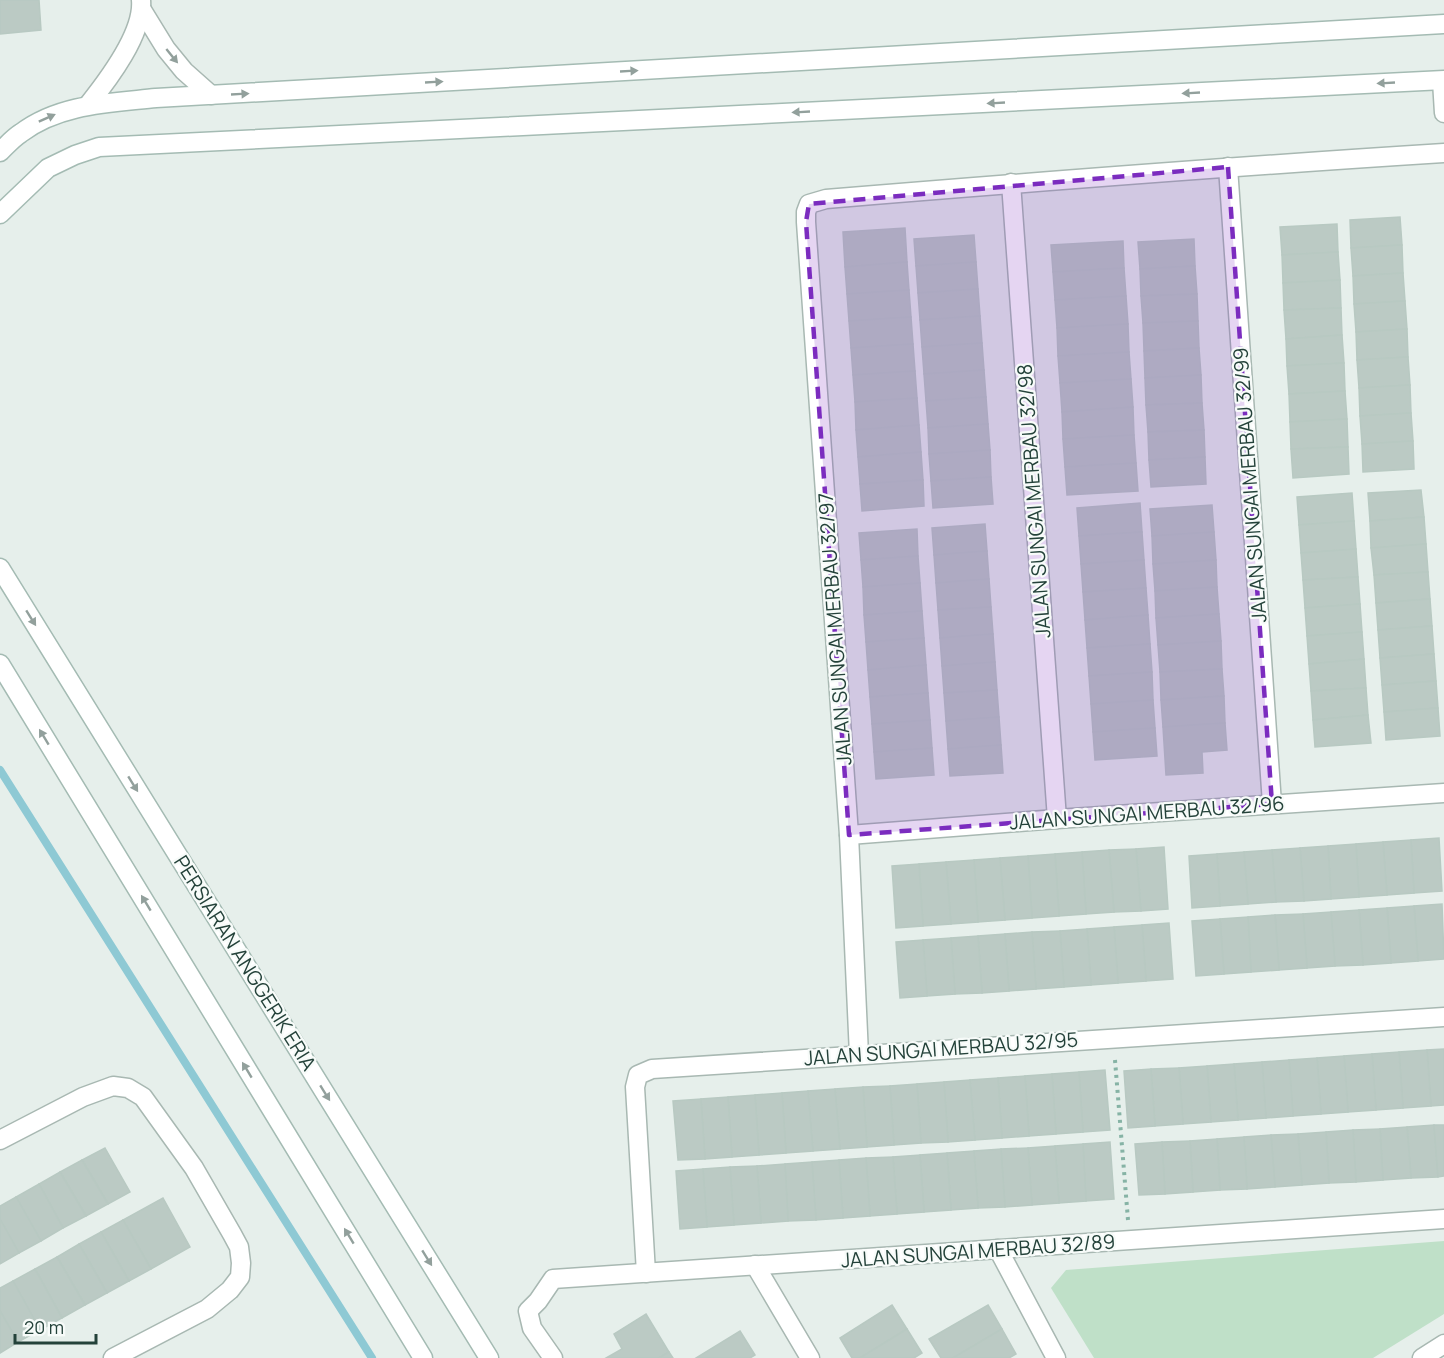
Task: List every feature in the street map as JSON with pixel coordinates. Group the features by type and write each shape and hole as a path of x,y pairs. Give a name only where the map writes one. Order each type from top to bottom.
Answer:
{"street":[{"path":"141,5 166,49 184,71 211,95"},
{"path":"88,105 110,78 125,52 141,5"},
{"path":"0,152 21,132 48,117 88,105 156,98 1444,24"},
{"path":"0,214 48,168 99,147 1443,80 1444,113"},
{"path":"1011,183 1444,153"},
{"name":"JALAN SUNGAI MERBAU 32/99","path":"1228,167 1272,804"},
{"name":"JALAN SUNGAI MERBAU 32/97","path":"859,1055 849,836 806,212 809,204 826,198 1011,183"},
{"name":"JALAN SUNGAI MERBAU 32/98","path":"1011,183 1057,819"},
{"name":"PERSIARAN ANGGERIK ERIA","path":"0,568 489,1358"},
{"path":"0,664 423,1358"},
{"name":"JALAN SUNGAI MERBAU 32/96","path":"849,836 1057,819 1444,793"},
{"name":"JALAN SUNGAI MERBAU 32/95","path":"646,1273 635,1087 638,1075 652,1068 1444,1017"},
{"path":"0,1140 83,1097 113,1086 128,1088 143,1097 194,1168 239,1247 240,1277 230,1290 207,1309 113,1358"},
{"name":"JALAN SUNGAI MERBAU 32/89","path":"553,1358 532,1328 528,1311 553,1279 1444,1219"},
{"path":"998,1249 1056,1358"},
{"path":"755,1265 810,1358"},
{"path":"1422,1358 1444,1344"}],"path":[{"path":"1113,1038 1130,1240"}],"highlighted area":[{"path":"1228,167 1272,804 849,835 806,222 809,204"}],"green space":[{"path":"1444,1241 1444,1314 1373,1358 1094,1358 1051,1288 1066,1270"}],"building":[{"path":"0,0 39,0 41,30 0,34"},
{"path":"1400,217 1402,245 1351,248 1350,220"},
{"path":"1337,224 1338,252 1282,255 1280,227"},
{"path":"905,228 907,262 845,267 843,232"},
{"path":"974,235 976,262 916,266 914,239"},
{"path":"1194,239 1195,266 1140,269 1138,242"},
{"path":"1123,241 1124,268 1053,272 1051,245"},
{"path":"1402,245 1403,273 1353,276 1351,248"},
{"path":"1338,252 1340,280 1283,283 1282,255"},
{"path":"907,262 909,290 847,294 845,267"},
{"path":"976,262 978,289 918,293 916,266"},
{"path":"1195,266 1197,294 1141,296 1140,269"},
{"path":"1124,268 1126,296 1055,300 1053,272"},
{"path":"1403,273 1405,301 1354,304 1353,276"},
{"path":"1340,280 1341,308 1284,310 1283,283"},
{"path":"978,289 980,316 920,320 918,293"},
{"path":"909,290 911,317 849,321 847,294"},
{"path":"1197,294 1198,321 1143,323 1141,296"},
{"path":"1126,296 1128,324 1057,328 1055,300"},
{"path":"1405,301 1407,329 1356,332 1354,304"},
{"path":"1341,308 1342,335 1286,339 1284,310"},
{"path":"980,316 982,343 922,347 920,320"},
{"path":"911,317 913,344 851,348 849,321"},
{"path":"1198,321 1199,348 1144,351 1143,323"},
{"path":"1128,324 1129,352 1058,356 1057,328"},
{"path":"1407,329 1408,357 1357,360 1356,332"},
{"path":"1342,335 1344,363 1287,366 1286,339"},
{"path":"982,343 984,370 924,374 922,347"},
{"path":"913,344 915,371 853,375 851,348"},
{"path":"1199,348 1201,375 1145,378 1144,351"},
{"path":"1129,352 1131,379 1060,383 1058,356"},
{"path":"1408,357 1410,385 1359,388 1357,360"},
{"path":"1344,363 1345,391 1289,394 1287,366"},
{"path":"984,370 986,397 926,401 924,374"},
{"path":"915,371 917,398 855,402 853,375"},
{"path":"1201,375 1202,403 1146,405 1145,378"},
{"path":"1131,379 1133,407 1062,412 1060,383"},
{"path":"1410,385 1411,413 1360,416 1359,388"},
{"path":"1345,391 1347,419 1290,422 1289,394"},
{"path":"986,397 988,424 928,428 926,401"},
{"path":"917,398 919,425 856,430 855,402"},
{"path":"1202,403 1204,430 1148,432 1146,405"},
{"path":"1133,407 1134,435 1063,439 1062,412"},
{"path":"1411,413 1413,441 1362,444 1360,416"},
{"path":"1347,419 1348,447 1291,449 1290,422"},
{"path":"988,424 990,450 929,454 928,428"},
{"path":"919,425 921,452 858,457 856,430"},
{"path":"1204,430 1205,457 1149,460 1148,432"},
{"path":"1134,435 1136,463 1065,467 1063,439"},
{"path":"1413,441 1414,469 1363,472 1362,444"},
{"path":"1348,447 1349,474 1293,478 1291,449"},
{"path":"990,450 991,477 931,481 929,454"},
{"path":"921,452 923,480 860,484 858,457"},
{"path":"1205,457 1206,484 1151,487 1149,460"},
{"path":"1136,463 1138,491 1067,495 1065,467"},
{"path":"991,477 993,504 933,508 931,481"},
{"path":"923,480 924,506 862,511 860,484"},
{"path":"1421,490 1424,517 1370,521 1368,493"},
{"path":"1352,493 1354,521 1299,525 1297,497"},
{"path":"1140,503 1142,532 1079,536 1077,508"},
{"path":"1212,505 1214,532 1152,536 1150,509"},
{"path":"1424,517 1426,544 1371,548 1370,521"},
{"path":"1354,521 1356,549 1301,553 1299,525"},
{"path":"985,524 987,551 934,555 932,528"},
{"path":"917,529 918,556 861,560 859,533"},
{"path":"1142,532 1144,560 1081,564 1079,536"},
{"path":"1214,532 1216,560 1153,564 1152,536"},
{"path":"1426,544 1428,572 1374,575 1371,548"},
{"path":"1356,549 1358,577 1303,580 1301,553"},
{"path":"987,551 989,579 936,583 934,555"},
{"path":"918,556 920,583 863,587 861,560"},
{"path":"1144,560 1146,588 1083,592 1081,564"},
{"path":"1216,560 1217,587 1155,591 1153,564"},
{"path":"1428,572 1430,599 1376,603 1374,575"},
{"path":"1358,577 1360,604 1305,608 1303,580"},
{"path":"989,579 991,607 938,610 936,583"},
{"path":"920,583 922,611 864,615 863,587"},
{"path":"1217,587 1219,614 1156,618 1155,591"},
{"path":"1146,588 1148,615 1085,620 1083,592"},
{"path":"1430,599 1432,626 1378,630 1376,603"},
{"path":"1360,604 1362,632 1307,636 1305,608"},
{"path":"991,607 993,634 940,638 938,610"},
{"path":"922,611 924,638 866,642 864,615"},
{"path":"1219,614 1221,641 1158,645 1156,618"},
{"path":"1148,615 1150,644 1087,648 1085,620"},
{"path":"1432,626 1434,654 1380,658 1378,630"},
{"path":"1362,632 1364,659 1309,664 1307,636"},
{"path":"993,634 995,662 942,666 940,638"},
{"path":"924,638 926,665 868,670 866,642"},
{"path":"1221,641 1222,669 1160,672 1158,645"},
{"path":"1150,644 1152,672 1089,676 1087,648"},
{"path":"1434,654 1436,681 1382,685 1380,658"},
{"path":"1364,659 1366,688 1311,691 1309,664"},
{"path":"995,662 997,690 944,693 942,666"},
{"path":"926,665 928,693 870,697 868,670"},
{"path":"1222,669 1224,696 1161,700 1160,672"},
{"path":"1152,672 1153,700 1091,704 1089,676"},
{"path":"1436,681 1438,708 1384,712 1382,685"},
{"path":"1366,688 1368,715 1313,720 1311,691"},
{"path":"997,690 999,717 946,721 944,693"},
{"path":"928,693 930,720 872,724 870,697"},
{"path":"1224,696 1225,723 1163,727 1161,700"},
{"path":"1153,700 1155,728 1093,732 1091,704"},
{"path":"1438,708 1440,736 1386,740 1384,712"},
{"path":"1368,715 1371,743 1315,747 1313,720"},
{"path":"999,717 1001,745 948,749 946,721"},
{"path":"930,720 932,748 874,752 872,724"},
{"path":"1225,723 1227,750 1202,752 1203,773 1166,775 1163,727"},
{"path":"1155,728 1157,756 1095,760 1093,732"},
{"path":"1001,745 1003,773 950,776 948,749"},
{"path":"932,748 934,775 876,779 874,752"},
{"path":"1439,838 1442,891 1414,893 1411,840"},
{"path":"1411,840 1414,893 1387,895 1383,842"},
{"path":"1383,842 1387,895 1359,897 1356,844"},
{"path":"1356,844 1359,897 1331,899 1328,846"},
{"path":"1328,846 1331,899 1304,901 1300,848"},
{"path":"1164,847 1168,909 1141,911 1136,849"},
{"path":"1300,848 1304,901 1276,902 1272,850"},
{"path":"1136,849 1141,911 1114,912 1109,850"},
{"path":"1109,850 1114,912 1086,914 1082,852"},
{"path":"1272,850 1276,902 1248,904 1244,852"},
{"path":"1082,852 1086,914 1059,916 1055,854"},
{"path":"1244,852 1248,904 1220,906 1217,854"},
{"path":"1055,854 1059,916 1032,918 1028,856"},
{"path":"1217,854 1220,906 1192,908 1189,856"},
{"path":"1028,856 1032,918 1005,920 1000,858"},
{"path":"1000,858 1005,920 978,922 974,860"},
{"path":"974,860 978,922 951,924 946,862"},
{"path":"946,862 951,924 923,926 919,864"},
{"path":"919,864 923,926 896,928 892,866"},
{"path":"1442,904 1444,959 1418,961 1414,906"},
{"path":"1414,906 1418,961 1391,963 1387,908"},
{"path":"1387,908 1391,963 1363,965 1359,910"},
{"path":"1359,910 1363,965 1335,966 1331,912"},
{"path":"1331,912 1335,966 1307,968 1303,914"},
{"path":"1303,914 1307,968 1279,970 1275,915"},
{"path":"1275,915 1279,970 1251,972 1248,917"},
{"path":"1248,917 1251,972 1224,974 1220,919"},
{"path":"1220,919 1224,974 1196,976 1192,921"},
{"path":"1169,923 1173,979 1146,981 1142,925"},
{"path":"1142,925 1146,981 1118,983 1114,927"},
{"path":"1114,927 1118,983 1091,985 1087,929"},
{"path":"1087,929 1091,985 1064,987 1060,931"},
{"path":"1060,931 1064,987 1036,989 1032,932"},
{"path":"1032,932 1036,989 1009,991 1005,934"},
{"path":"1005,934 1009,991 982,993 978,936"},
{"path":"978,936 982,993 955,994 951,938"},
{"path":"951,938 955,994 927,996 923,940"},
{"path":"923,940 927,996 900,998 896,942"},
{"path":"1444,1049 1444,1105 1431,1106 1427,1050"},
{"path":"1427,1050 1431,1106 1403,1108 1399,1052"},
{"path":"1399,1052 1403,1108 1376,1110 1372,1054"},
{"path":"1372,1054 1376,1110 1348,1112 1344,1056"},
{"path":"1344,1056 1348,1112 1321,1114 1317,1058"},
{"path":"1317,1058 1321,1114 1293,1116 1289,1060"},
{"path":"1289,1060 1293,1116 1266,1118 1262,1062"},
{"path":"1262,1062 1266,1118 1238,1120 1234,1064"},
{"path":"1234,1064 1238,1120 1211,1122 1207,1066"},
{"path":"1207,1066 1211,1122 1183,1124 1179,1068"},
{"path":"1179,1068 1183,1124 1155,1126 1151,1069"},
{"path":"1151,1069 1155,1126 1128,1128 1124,1071"},
{"path":"1105,1070 1110,1130 1083,1132 1079,1072"},
{"path":"1079,1072 1083,1132 1056,1134 1052,1074"},
{"path":"1052,1074 1056,1134 1029,1136 1025,1076"},
{"path":"1025,1076 1029,1136 1002,1138 998,1078"},
{"path":"998,1078 1002,1138 975,1140 970,1080"},
{"path":"970,1080 975,1140 948,1142 944,1082"},
{"path":"944,1082 948,1142 921,1143 917,1084"},
{"path":"917,1084 921,1143 894,1145 890,1086"},
{"path":"890,1086 894,1145 867,1147 863,1087"},
{"path":"863,1087 867,1147 840,1149 835,1089"},
{"path":"835,1089 840,1149 813,1151 808,1091"},
{"path":"808,1091 813,1151 786,1153 782,1093"},
{"path":"782,1093 786,1153 759,1155 755,1095"},
{"path":"755,1095 759,1155 732,1157 728,1097"},
{"path":"728,1097 732,1157 705,1159 701,1099"},
{"path":"701,1099 705,1159 678,1160 673,1101"},
{"path":"1434,1125 1438,1177 1411,1178 1407,1127"},
{"path":"1434,1125 1444,1125 1444,1176 1438,1177"},
{"path":"1407,1127 1411,1178 1383,1180 1380,1129"},
{"path":"1380,1129 1383,1180 1356,1182 1353,1130"},
{"path":"1353,1130 1356,1182 1329,1183 1326,1132"},
{"path":"1326,1132 1329,1183 1302,1185 1298,1134"},
{"path":"1298,1134 1302,1185 1275,1187 1271,1135"},
{"path":"1271,1135 1275,1187 1247,1189 1244,1137"},
{"path":"1244,1137 1247,1189 1220,1190 1217,1139"},
{"path":"1217,1139 1220,1190 1193,1192 1190,1141"},
{"path":"1190,1141 1193,1192 1165,1194 1162,1142"},
{"path":"1110,1142 1114,1199 1086,1201 1083,1144"},
{"path":"1162,1142 1165,1194 1139,1195 1135,1144"},
{"path":"1083,1144 1086,1201 1059,1203 1055,1146"},
{"path":"1055,1146 1059,1203 1032,1205 1028,1148"},
{"path":"105,1148 130,1192 108,1204 82,1160"},
{"path":"1028,1148 1032,1205 1005,1207 1001,1149"},
{"path":"1001,1149 1005,1207 978,1208 974,1151"},
{"path":"974,1151 978,1208 951,1210 947,1153"},
{"path":"947,1153 951,1210 924,1212 920,1155"},
{"path":"920,1155 924,1212 897,1214 893,1157"},
{"path":"893,1157 897,1214 870,1216 866,1158"},
{"path":"866,1158 870,1216 843,1218 839,1160"},
{"path":"82,1160 108,1204 86,1216 60,1172"},
{"path":"839,1160 843,1218 816,1220 812,1162"},
{"path":"812,1162 816,1220 788,1221 785,1164"},
{"path":"785,1164 788,1221 761,1223 757,1166"},
{"path":"757,1166 761,1223 734,1225 730,1167"},
{"path":"730,1167 734,1225 707,1227 703,1169"},
{"path":"703,1169 707,1227 680,1229 676,1171"},
{"path":"60,1172 86,1216 63,1228 39,1184"},
{"path":"39,1184 63,1228 41,1241 16,1197"},
{"path":"16,1197 41,1241 19,1253 0,1219 0,1206"},
{"path":"163,1198 190,1247 151,1269 123,1220"},
{"path":"0,1219 19,1253 0,1264"},
{"path":"123,1220 151,1269 129,1281 101,1232"},
{"path":"101,1232 129,1281 107,1293 79,1244"},
{"path":"79,1244 107,1293 85,1305 57,1257"},
{"path":"57,1257 85,1305 62,1318 35,1269"},
{"path":"35,1269 62,1318 40,1330 13,1281"},
{"path":"13,1281 40,1330 18,1342 0,1311 0,1288"},
{"path":"892,1305 907,1329 860,1358 852,1358 840,1338"},
{"path":"988,1305 1002,1329 953,1358 941,1358 929,1339"},
{"path":"0,1311 18,1342 0,1353"},
{"path":"646,1314 669,1352 659,1358 606,1358 622,1349 614,1334"},
{"path":"907,1329 922,1353 914,1358 860,1358"},
{"path":"1002,1329 1016,1354 1009,1358 953,1358"},
{"path":"740,1331 755,1355 750,1358 696,1358"},
{"path":"669,1352 673,1358 659,1358"}],"waterway":[{"path":"0,770 372,1358"}]}
